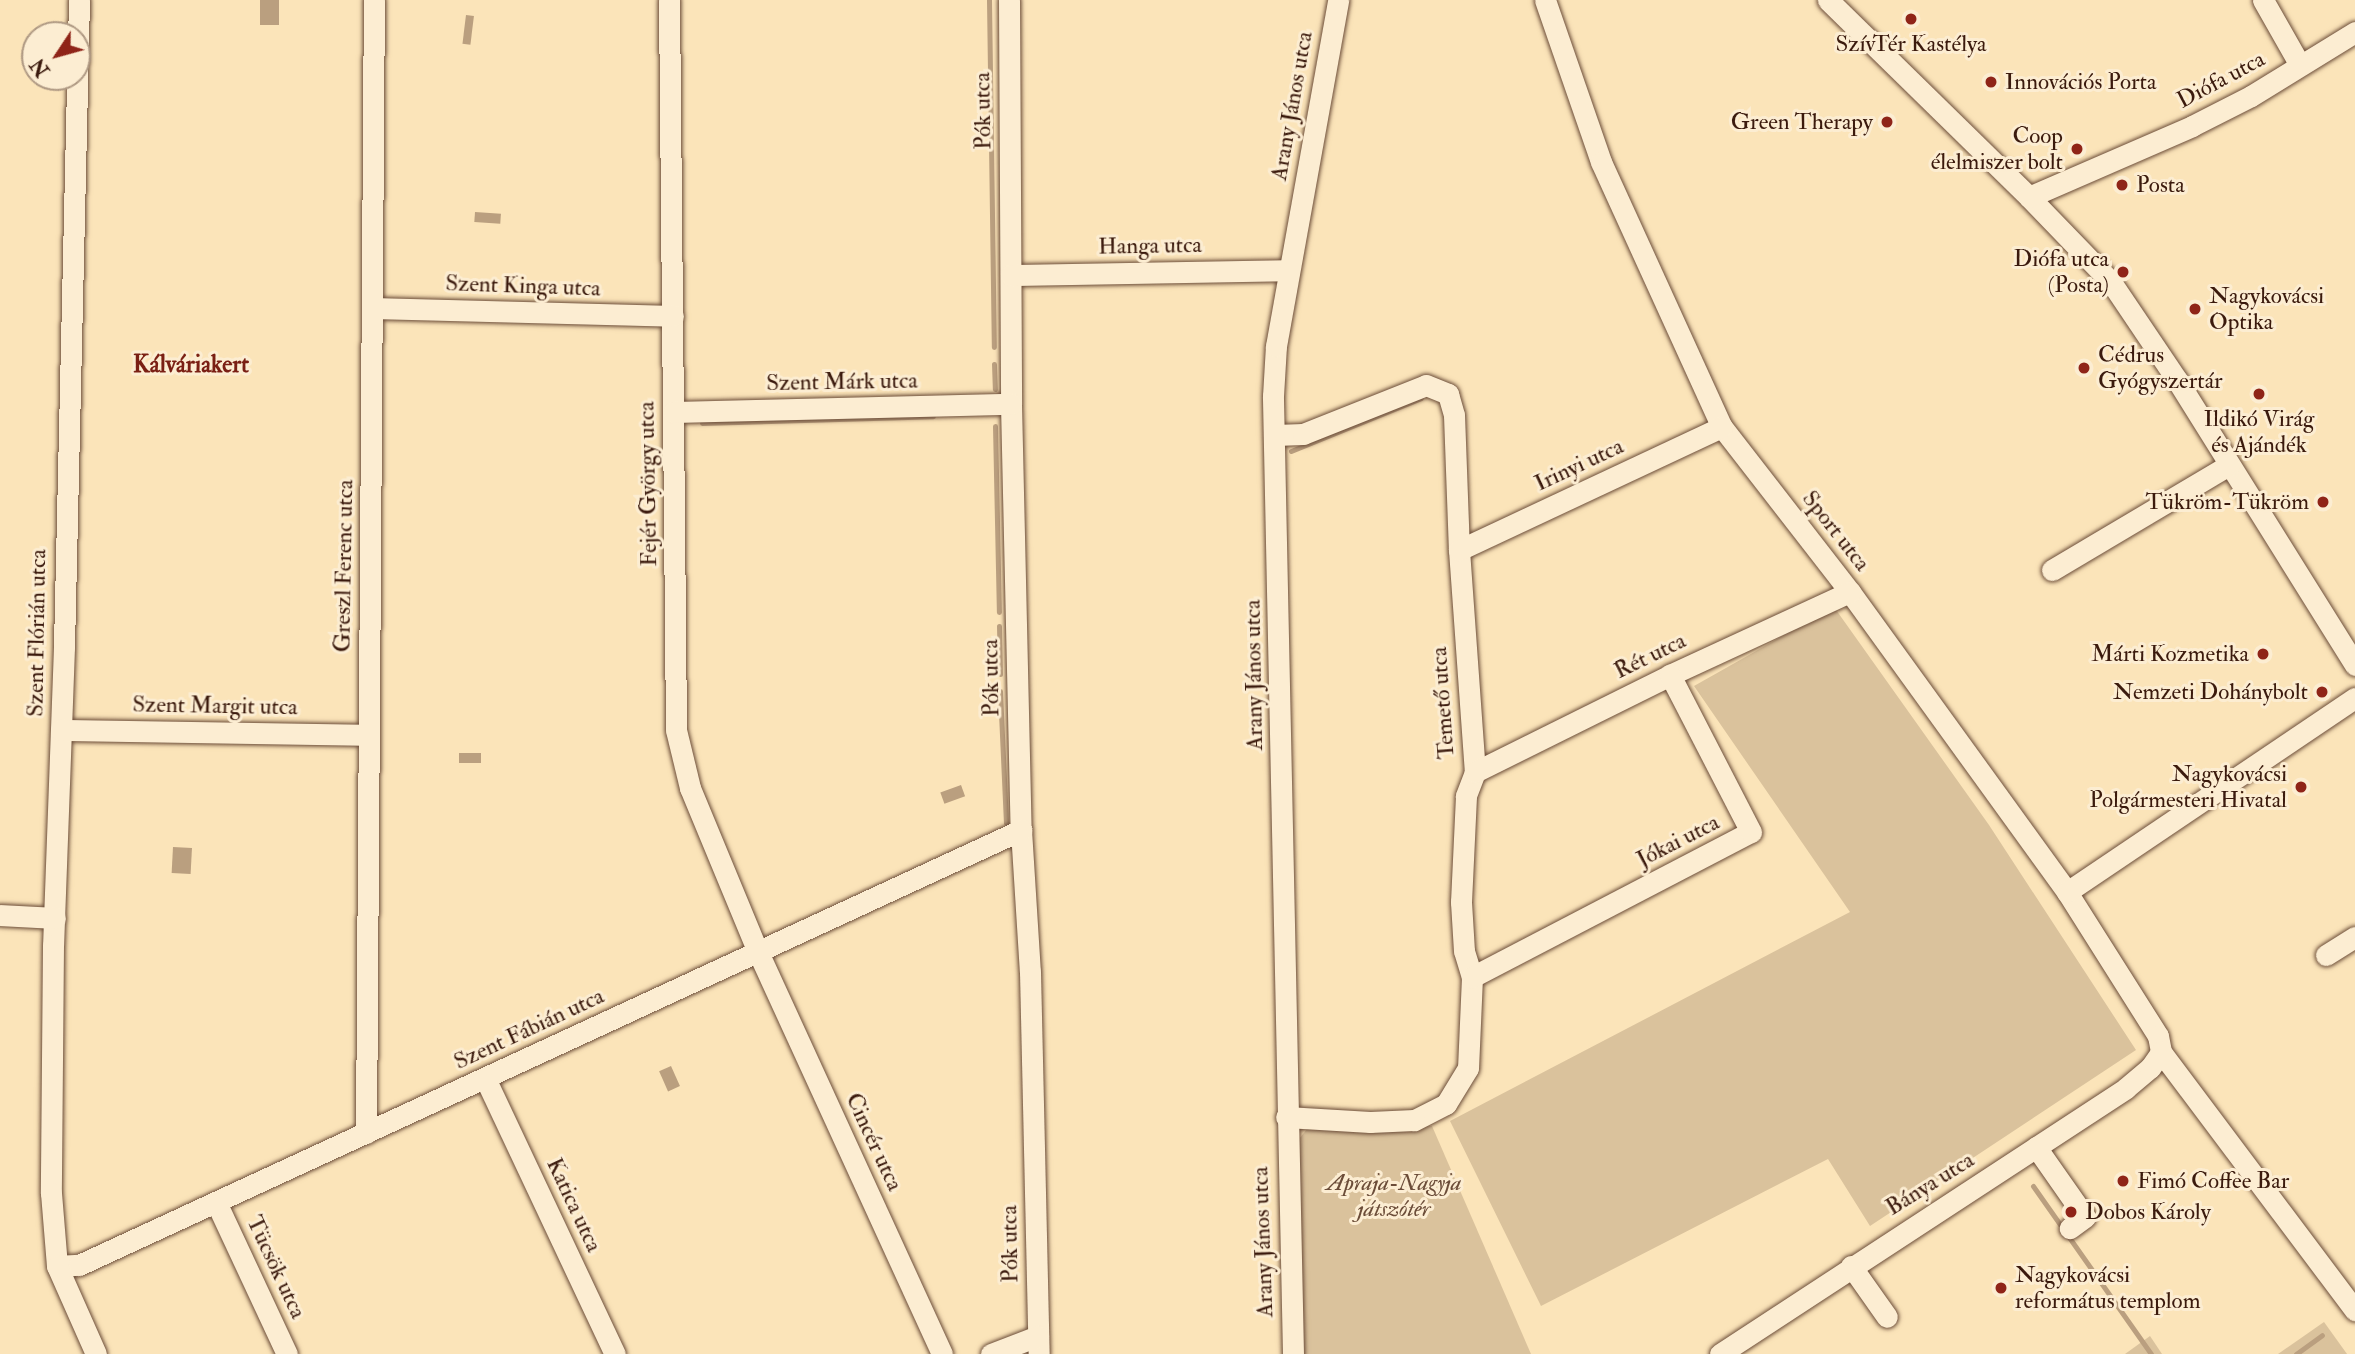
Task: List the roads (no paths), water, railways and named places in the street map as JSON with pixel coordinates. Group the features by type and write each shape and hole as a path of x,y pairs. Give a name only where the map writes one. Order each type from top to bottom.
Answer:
{"street":[{"name":"Szent Flórián utca","path":"79,0 55,918 51,1193 57,1266 96,1354"},
{"name":"Greszl Ferenc utca","path":"366,1133 374,0"},
{"name":"Fejér György utca","path":"669,0 676,730 690,788 758,952"},
{"name":"Pók utca","path":"1009,0 1011,404 1021,831 1030,972 1039,1345"},
{"name":"Arany János utca","path":"1293,1354 1286,1117 1287,992 1275,435 1276,346 1338,0"},
{"name":"Sport utca","path":"1545,0 1601,162 1722,427 1850,592 2067,892 2158,1036 2161,1052 2355,1310"},
{"path":"1828,0 2029,197 2110,282 2177,380 2355,665"},
{"path":"2263,0 2300,65"},
{"name":"Diófa utca","path":"2029,197 2192,126 2251,96 2355,32"},
{"name":"Hanga utca","path":"1011,275 1289,270"},
{"name":"Szent Kinga utca","path":"373,308 673,316"},
{"name":"Temető utca","path":"1275,435 1303,434 1426,385 1448,394 1454,415 1459,550 1475,772 1466,796 1461,902 1464,950 1472,977 1468,1068 1446,1104 1415,1120 1370,1122 1286,1117"},
{"name":"Szent Márk utca","path":"674,412 1011,404"},
{"name":"Irinyi utca","path":"1459,550 1722,427"},
{"path":"2052,570 2229,465"},
{"name":"Rét utca","path":"1475,772 1670,675 1850,592"},
{"name":"Jókai utca","path":"1472,977 1751,832 1670,675"},
{"path":"2067,892 2355,698"},
{"name":"Szent Margit utca","path":"61,730 368,735"},
{"name":"Szent Fábián utca","path":"57,1266 79,1265 1021,831"},
{"path":"0,915 55,918"},
{"path":"2326,955 2355,937"},
{"name":"Cincér utca","path":"758,952 943,1354"},
{"name":"Bánya utca","path":"1720,1354 1850,1266 2137,1080 2161,1052"},
{"name":"Katica utca","path":"485,1078 615,1354"},
{"path":"2036,1147 2085,1217 2070,1228"},
{"name":"Tücsök utca","path":"216,1202 287,1354"},
{"path":"1850,1266 1887,1317"},
{"path":"991,1354 1039,1345"}],"waterway":[{"path":"989,0 994,347"},
{"path":"994,364 995,389"},
{"path":"1291,451 1421,398"},
{"path":"702,423 933,416"},
{"path":"995,426 999,612"},
{"path":"999,626 1000,674"},
{"path":"1000,691 1006,823"},
{"path":"2033,1186 2151,1354"},
{"path":"2296,1354 2322,1335"}],"place":[{"name":"SzívTér Kastélya","path":"1911,19"},
{"name":"Innovációs Porta","path":"1991,82"},
{"name":"Green Therapy","path":"1887,122"},
{"name":"Coop élelmiszer bolt","path":"2077,149"},
{"name":"Posta","path":"2122,185"},
{"name":"Diófa utca (Posta)","path":"2123,272"},
{"name":"Nagykovácsi Optika","path":"2195,309"},
{"name":"Cédrus Gyógyszertár","path":"2084,368"},
{"name":"Ildikó Virág és Ajándék","path":"2259,394"},
{"name":"Tükröm-Tükröm","path":"2323,502"},
{"name":"Márti Kozmetika","path":"2263,654"},
{"name":"Nemzeti Dohánybolt","path":"2322,692"},
{"name":"Nagykovácsi Polgármesteri Hivatal","path":"2301,787"},
{"name":"Fimó Coffee Bar","path":"2123,1181"},
{"name":"Dobos Károly","path":"2071,1212"},
{"name":"Nagykovácsi református templom","path":"2001,1288"}],"district":[{"name":"Kálváriakert","path":"191,365"}],"park label":[{"name":"Apraja-Nagyja játszótér","path":"1394,1196"}]}
